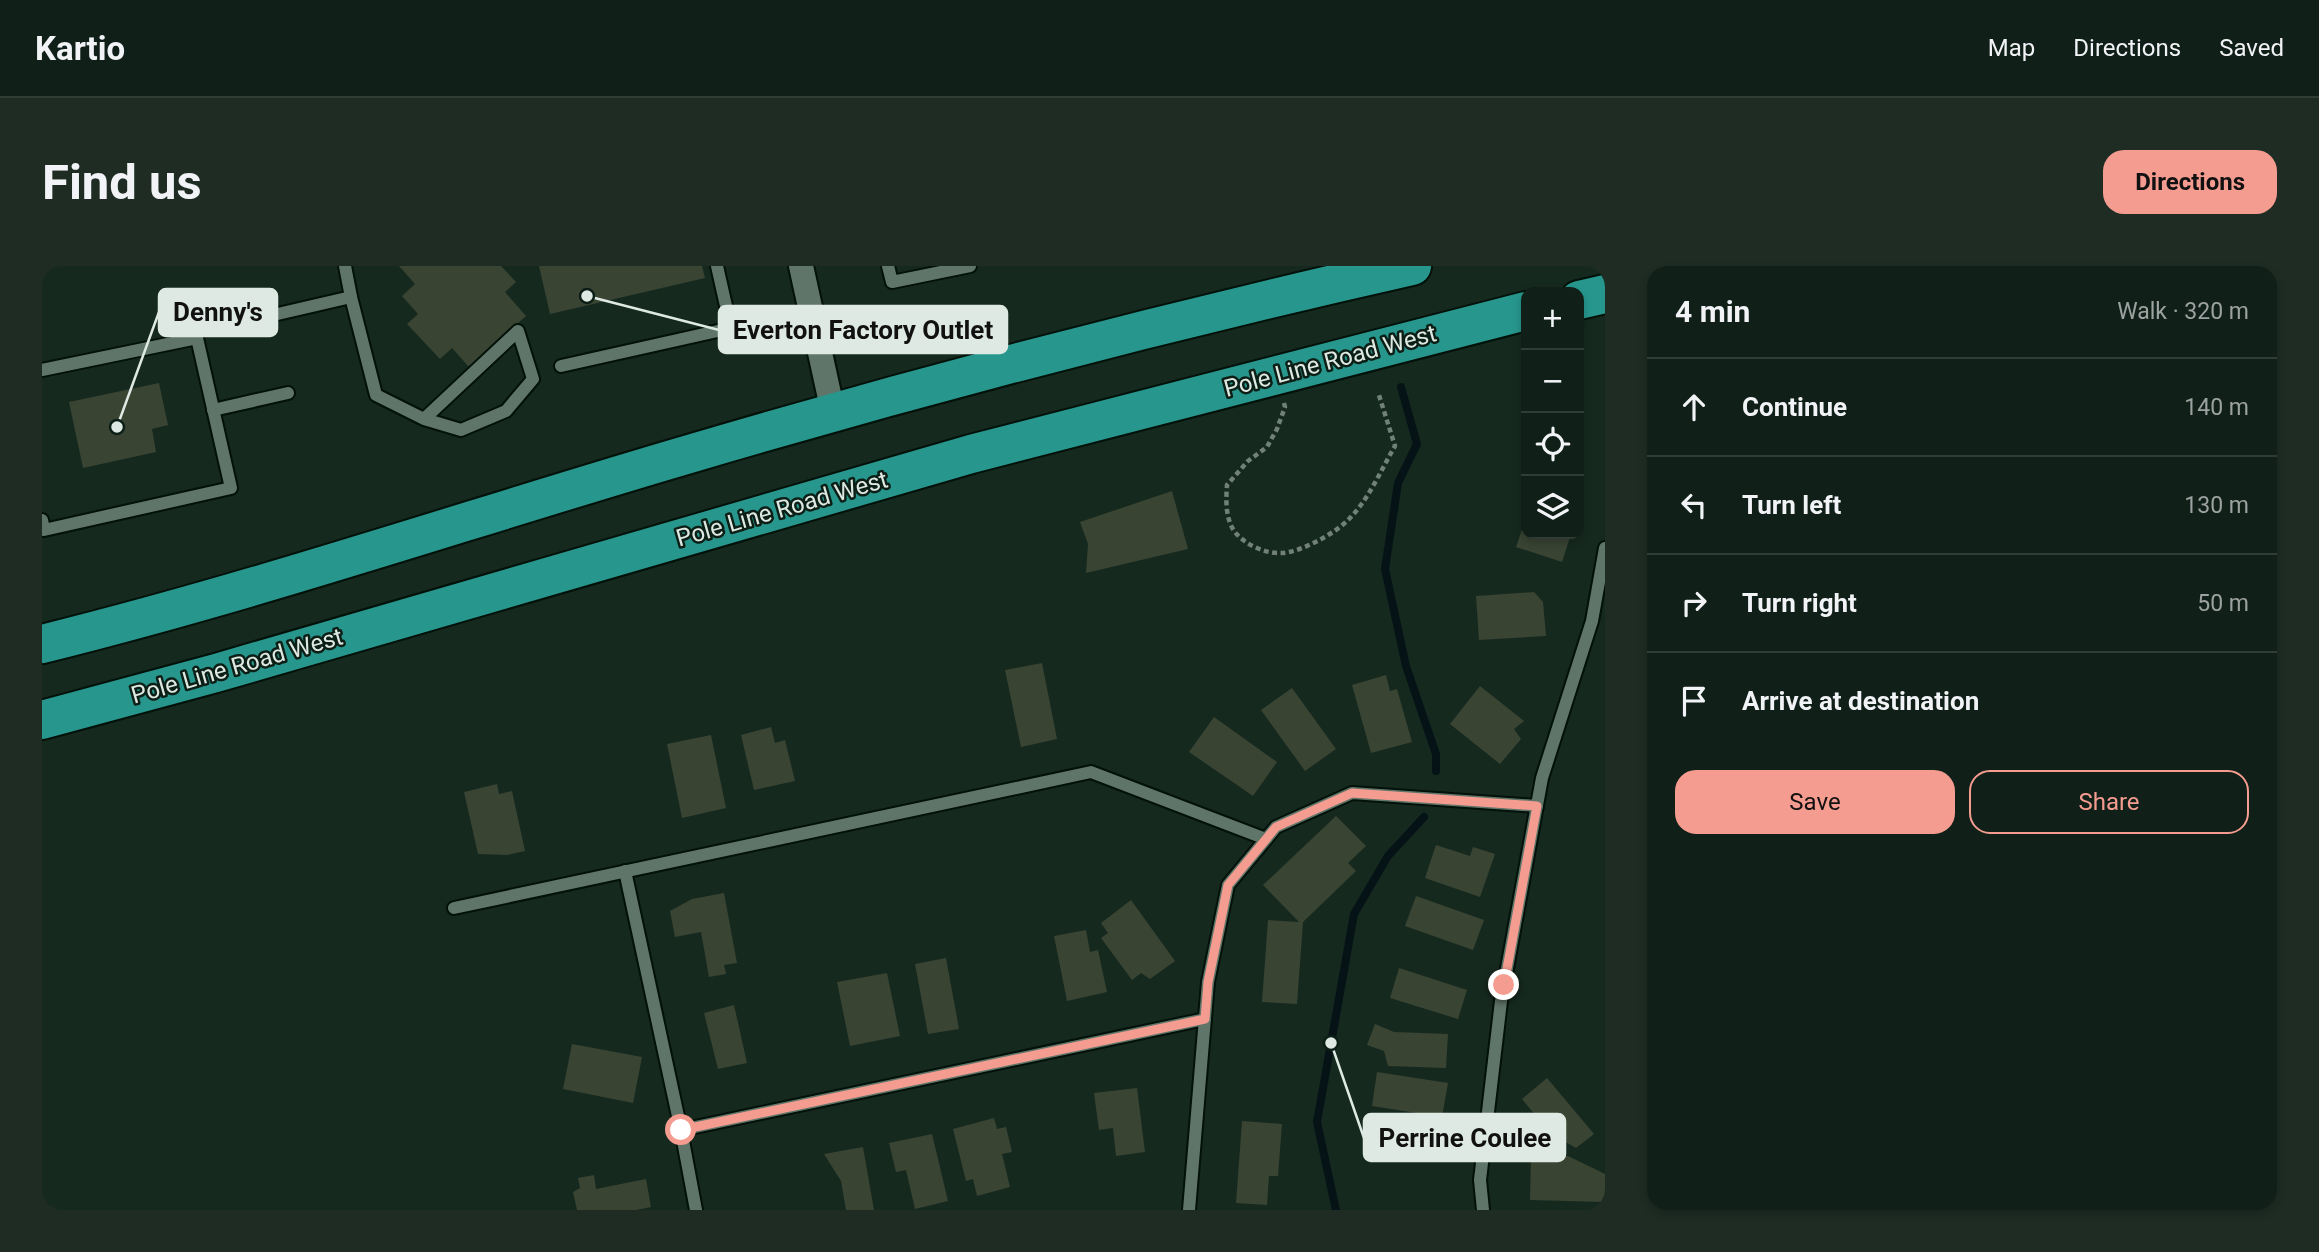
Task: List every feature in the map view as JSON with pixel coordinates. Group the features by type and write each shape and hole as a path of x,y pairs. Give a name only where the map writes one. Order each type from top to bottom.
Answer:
{"highway":[{"path":"42,644 335,564 685,455 834,412 1211,311 1412,266"},
{"path":"1584,299 1605,294"},
{"name":"Pole Line Road West","path":"42,720 216,673 971,454 1521,312"}],"street":[{"path":"801,266 834,412"}],"lane":[{"path":"345,266 376,395 424,419 461,430 506,411 533,379 518,331 424,419"},
{"path":"561,366 731,328 717,266"},
{"path":"888,266 892,282 970,266"},
{"path":"269,316 351,297"},
{"path":"42,370 197,338 231,488 43,527"},
{"path":"213,410 288,393"},
{"path":"1483,1210 1480,1180 1502,1001 1542,778 1592,621 1605,548"},
{"path":"1592,621 1605,624"},
{"path":"454,908 1091,772 1266,839"},
{"path":"1189,1210 1208,982 1228,885 1276,827 1352,793 1537,806"},
{"path":"625,871 696,1210"},
{"path":"681,1130 1205,1019"}],"path":[{"path":"1278,375 1285,407 1277,429 1267,447 1248,461 1227,485 1226,508 1234,531 1256,549 1283,554 1314,543 1349,520 1366,496 1395,446 1378,392"}],"building":[{"path":"399,266 501,266 516,282 505,292 526,316 469,367 452,348 440,359 407,324 418,314 402,296 415,284"},
{"path":"539,266 702,266 705,278 550,314"},
{"path":"159,383 168,425 152,429 156,452 83,468 69,402"},
{"path":"1172,491 1188,549 1086,573 1088,544 1080,522"},
{"path":"1521,532 1521,539 1569,539 1562,562 1516,547"},
{"path":"1534,592 1543,602 1546,636 1479,640 1476,596"},
{"path":"1042,663 1057,739 1021,747 1005,670"},
{"path":"1386,675 1390,691 1397,689 1412,742 1371,753 1352,685"},
{"path":"1480,686 1524,721 1514,729 1521,739 1500,764 1450,724"},
{"path":"1292,688 1336,749 1305,771 1261,710"},
{"path":"1214,717 1277,762 1253,796 1189,752"},
{"path":"771,727 775,743 785,740 795,781 754,790 741,735"},
{"path":"711,735 726,808 682,818 667,744"},
{"path":"497,784 499,794 512,791 525,851 507,855 478,854 464,792"},
{"path":"1336,816 1366,846 1348,863 1356,871 1303,922 1297,1004 1262,1002 1268,920 1299,922 1263,885"},
{"path":"1436,845 1470,856 1473,847 1495,854 1480,897 1425,878"},
{"path":"724,893 737,963 724,965 726,974 709,977 701,932 675,937 670,911 692,899"},
{"path":"1416,896 1484,920 1473,950 1405,926"},
{"path":"1131,900 1175,961 1150,979 1141,973 1132,980 1101,938 1108,933 1101,923"},
{"path":"1086,930 1090,952 1098,950 1107,992 1067,1001 1054,936"},
{"path":"946,958 959,1029 928,1034 915,964"},
{"path":"1399,968 1467,990 1458,1019 1390,998"},
{"path":"887,973 900,1036 850,1046 837,982"},
{"path":"734,1005 747,1063 718,1069 704,1013"},
{"path":"1375,1024 1394,1032 1448,1034 1446,1068 1388,1066 1384,1051 1367,1045"},
{"path":"572,1044 642,1057 633,1103 563,1089"},
{"path":"1377,1072 1448,1083 1442,1117 1372,1106"},
{"path":"1547,1078 1594,1134 1576,1148 1550,1133 1522,1099"},
{"path":"1137,1088 1145,1152 1116,1156 1113,1128 1099,1130 1094,1093"},
{"path":"994,1118 997,1129 1006,1127 1012,1152 1002,1154 1010,1187 977,1196 973,1179 966,1181 953,1129"},
{"path":"1242,1121 1282,1124 1278,1176 1269,1176 1267,1205 1236,1203"},
{"path":"932,1134 948,1201 915,1209 906,1170 896,1172 889,1143"},
{"path":"863,1147 874,1210 846,1210 841,1181 824,1154"},
{"path":"1531,1156 1568,1156 1605,1174 1605,1202 1530,1200"},
{"path":"594,1175 596,1189 646,1179 651,1207 636,1210 577,1210 573,1192 580,1188 578,1178"}],"waterway":[{"path":"1401,387 1417,444 1398,483 1385,569 1406,666 1436,754 1436,771"},
{"path":"1336,1210 1317,1122 1354,914 1388,856 1424,817"}],"place":[{"name":"Everton Factory Outlet","path":"587,296"},
{"name":"Denny's","path":"117,427"},
{"name":"Perrine Coulee","path":"1331,1043"}],"route":[{"path":"681,1130 1205,1019 1208,982 1228,885 1276,827 1352,793 1537,806 1504,985"}]}
